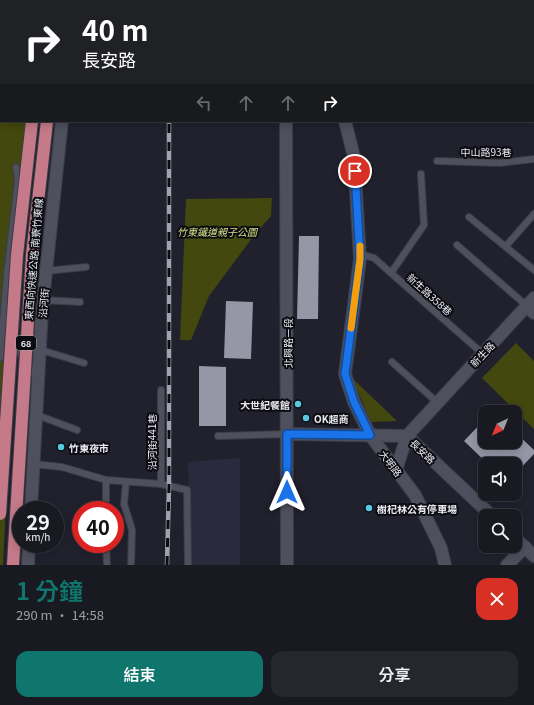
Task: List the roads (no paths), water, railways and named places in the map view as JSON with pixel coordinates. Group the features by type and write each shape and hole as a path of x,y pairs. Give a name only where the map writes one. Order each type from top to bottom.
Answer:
{"highway":[{"name":"東西向快速公路 南寮竹東線","path":"0,514 17,255 32,122"},
{"name":"東西向快速公路 南寮竹東線","path":"13,565 32,255 47,122"}],"street":[{"name":"沿河街","path":"31,501 33,464 38,415 43,300 62,122"},
{"name":"北興路ㄧ段","path":"286,122 287,565"},
{"name":"大明路","path":"345,122 354,157 360,254 345,374 354,402 370,435 415,495 441,548 445,565"},
{"name":"新生路","path":"396,470 407,436 483,354 532,306"},
{"name":"長安路","path":"287,434 407,436 485,509"},
{"path":"522,544 534,556"},
{"path":"507,565 525,547"},
{"path":"28,565 29,553"}],"lane":[{"name":"中山路93巷","path":"438,161 500,163 534,159"},
{"path":"0,358 7,273 18,180 16,168"},
{"path":"391,273 424,225 421,174"},
{"path":"506,246 534,214"},
{"path":"469,217 534,270"},
{"name":"新生路","path":"457,245 532,306"},
{"name":"新生路358巷","path":"360,254 374,258 483,354"},
{"path":"46,271 86,267"},
{"path":"43,300 80,302"},
{"path":"1,340 16,347 39,382"},
{"path":"41,350 84,362"},
{"path":"392,362 438,403"},
{"name":"沿河街441巷","path":"33,464 62,467 106,480 161,484 160,390"},
{"path":"38,415 77,430"},
{"path":"218,436 287,434"},
{"path":"106,480 106,501"},
{"path":"126,482 124,504 132,530 131,565"},
{"path":"161,484 187,490 188,565"},
{"path":"106,553 107,565"}],"railway":[{"path":"167,565 169,486 169,122"}],"place":[{"name":"大世紀餐館","path":"298,404"},
{"name":"OK超商","path":"306,418"},
{"name":"竹東夜市","path":"61,447"},
{"name":"樹杞林公有停車場","path":"369,508"}],"park label":[{"name":"竹東鐵道親子公園","path":"217,231"}]}
